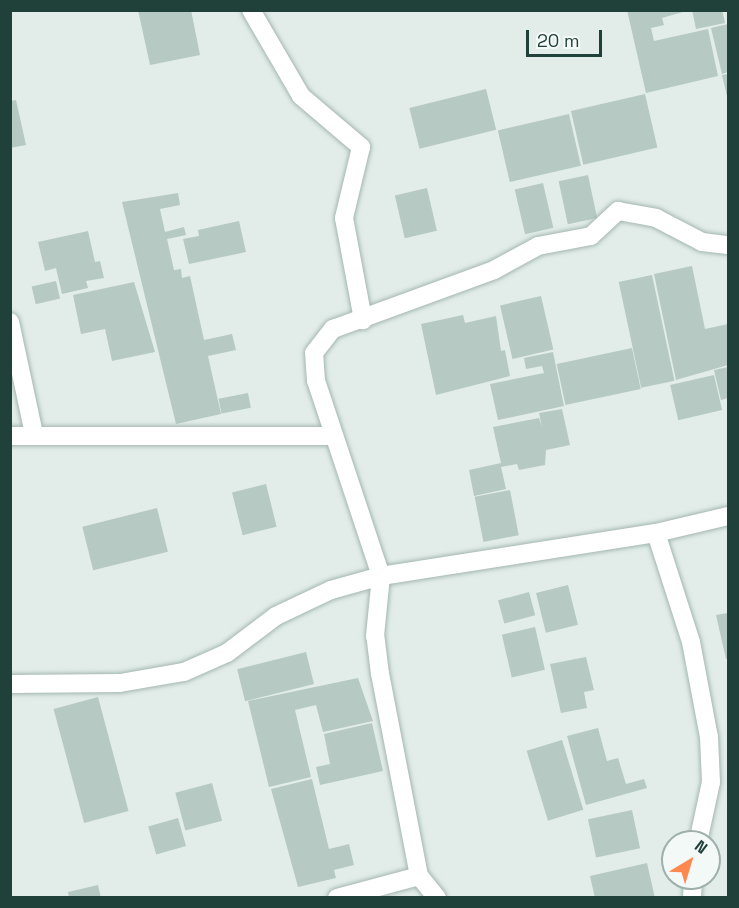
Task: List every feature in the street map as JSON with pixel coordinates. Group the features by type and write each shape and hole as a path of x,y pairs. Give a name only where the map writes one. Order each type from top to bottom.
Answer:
{"street":[{"path":"251,10 301,96 361,147 344,218 363,320"},
{"path":"436,897 419,876 376,646 381,576 316,381 314,353 333,329 363,320 494,270 538,246 591,236 618,211 656,218 702,242 729,245"},
{"path":"10,322 34,434"},
{"path":"10,436 34,434 334,436"},
{"path":"10,684 120,683 184,672 227,653 276,616 331,590 381,576 656,533 729,516"},
{"path":"656,533 692,642 709,737 711,782 701,830"},
{"path":"337,897 419,876"}],"building":[{"path":"138,10 191,10 200,55 150,65"},
{"path":"627,10 690,10 662,18 664,25 651,28 654,41 708,29 718,76 646,93"},
{"path":"692,10 722,10 725,23 696,29"},
{"path":"728,24 728,72 722,74 711,28"},
{"path":"728,74 728,101 722,75"},
{"path":"486,89 496,130 420,149 409,108"},
{"path":"645,94 657,148 583,165 571,111"},
{"path":"16,100 26,145 10,148 10,101"},
{"path":"569,114 581,166 510,182 498,130"},
{"path":"588,175 597,218 568,224 559,181"},
{"path":"543,183 553,228 525,234 515,190"},
{"path":"427,188 437,231 405,238 395,195"},
{"path":"178,193 180,205 160,209 165,232 184,227 186,235 167,239 174,270 181,269 182,278 190,276 204,340 232,334 236,350 208,356 221,414 176,424 122,202"},
{"path":"239,221 246,252 189,264 183,239 199,236 198,230"},
{"path":"88,231 95,262 100,261 104,278 86,281 88,288 62,294 56,268 45,271 38,242"},
{"path":"692,266 705,329 728,324 728,365 676,380 654,274"},
{"path":"652,275 674,381 641,388 619,282"},
{"path":"56,281 60,299 36,304 32,287"},
{"path":"134,282 155,352 112,361 105,329 81,334 73,295"},
{"path":"541,296 553,350 512,359 500,305"},
{"path":"463,315 465,323 496,316 501,351 505,350 510,376 436,395 421,324"},
{"path":"632,348 641,389 565,405 557,364"},
{"path":"553,352 564,406 498,420 490,384 544,373 542,366 526,369 524,358"},
{"path":"728,367 728,398 721,400 714,370"},
{"path":"714,375 722,410 678,420 670,385"},
{"path":"248,393 251,408 221,413 219,399"},
{"path":"562,409 570,445 546,450 545,465 519,470 517,464 501,467 506,489 474,496 469,470 501,463 493,427 539,418 542,427 539,413"},
{"path":"266,484 277,527 243,535 232,492"},
{"path":"510,490 519,535 483,542 475,497"},
{"path":"157,508 168,552 93,570 82,527"},
{"path":"568,585 578,625 546,633 536,593"},
{"path":"529,592 535,615 504,623 498,600"},
{"path":"728,613 728,658 726,659 716,615"},
{"path":"535,627 545,670 512,678 502,635"},
{"path":"306,652 314,684 245,701 237,669"},
{"path":"586,657 594,690 584,692 587,708 561,713 550,664"},
{"path":"358,678 373,721 323,732 316,705 295,710 311,777 269,787 248,701"},
{"path":"98,697 129,811 84,823 54,709"},
{"path":"372,723 383,771 320,785 316,767 330,764 324,734"},
{"path":"598,728 607,761 618,758 626,784 644,779 647,788 586,805 567,736"},
{"path":"562,740 583,810 548,821 527,751"},
{"path":"312,779 329,849 349,844 354,865 334,870 336,878 298,887 271,789"},
{"path":"212,783 222,821 185,831 175,793"},
{"path":"632,810 640,848 596,858 588,819"},
{"path":"178,818 186,846 156,854 148,827"},
{"path":"647,863 655,898 595,898 590,876"},
{"path":"98,885 101,898 69,898 68,892"}]}
